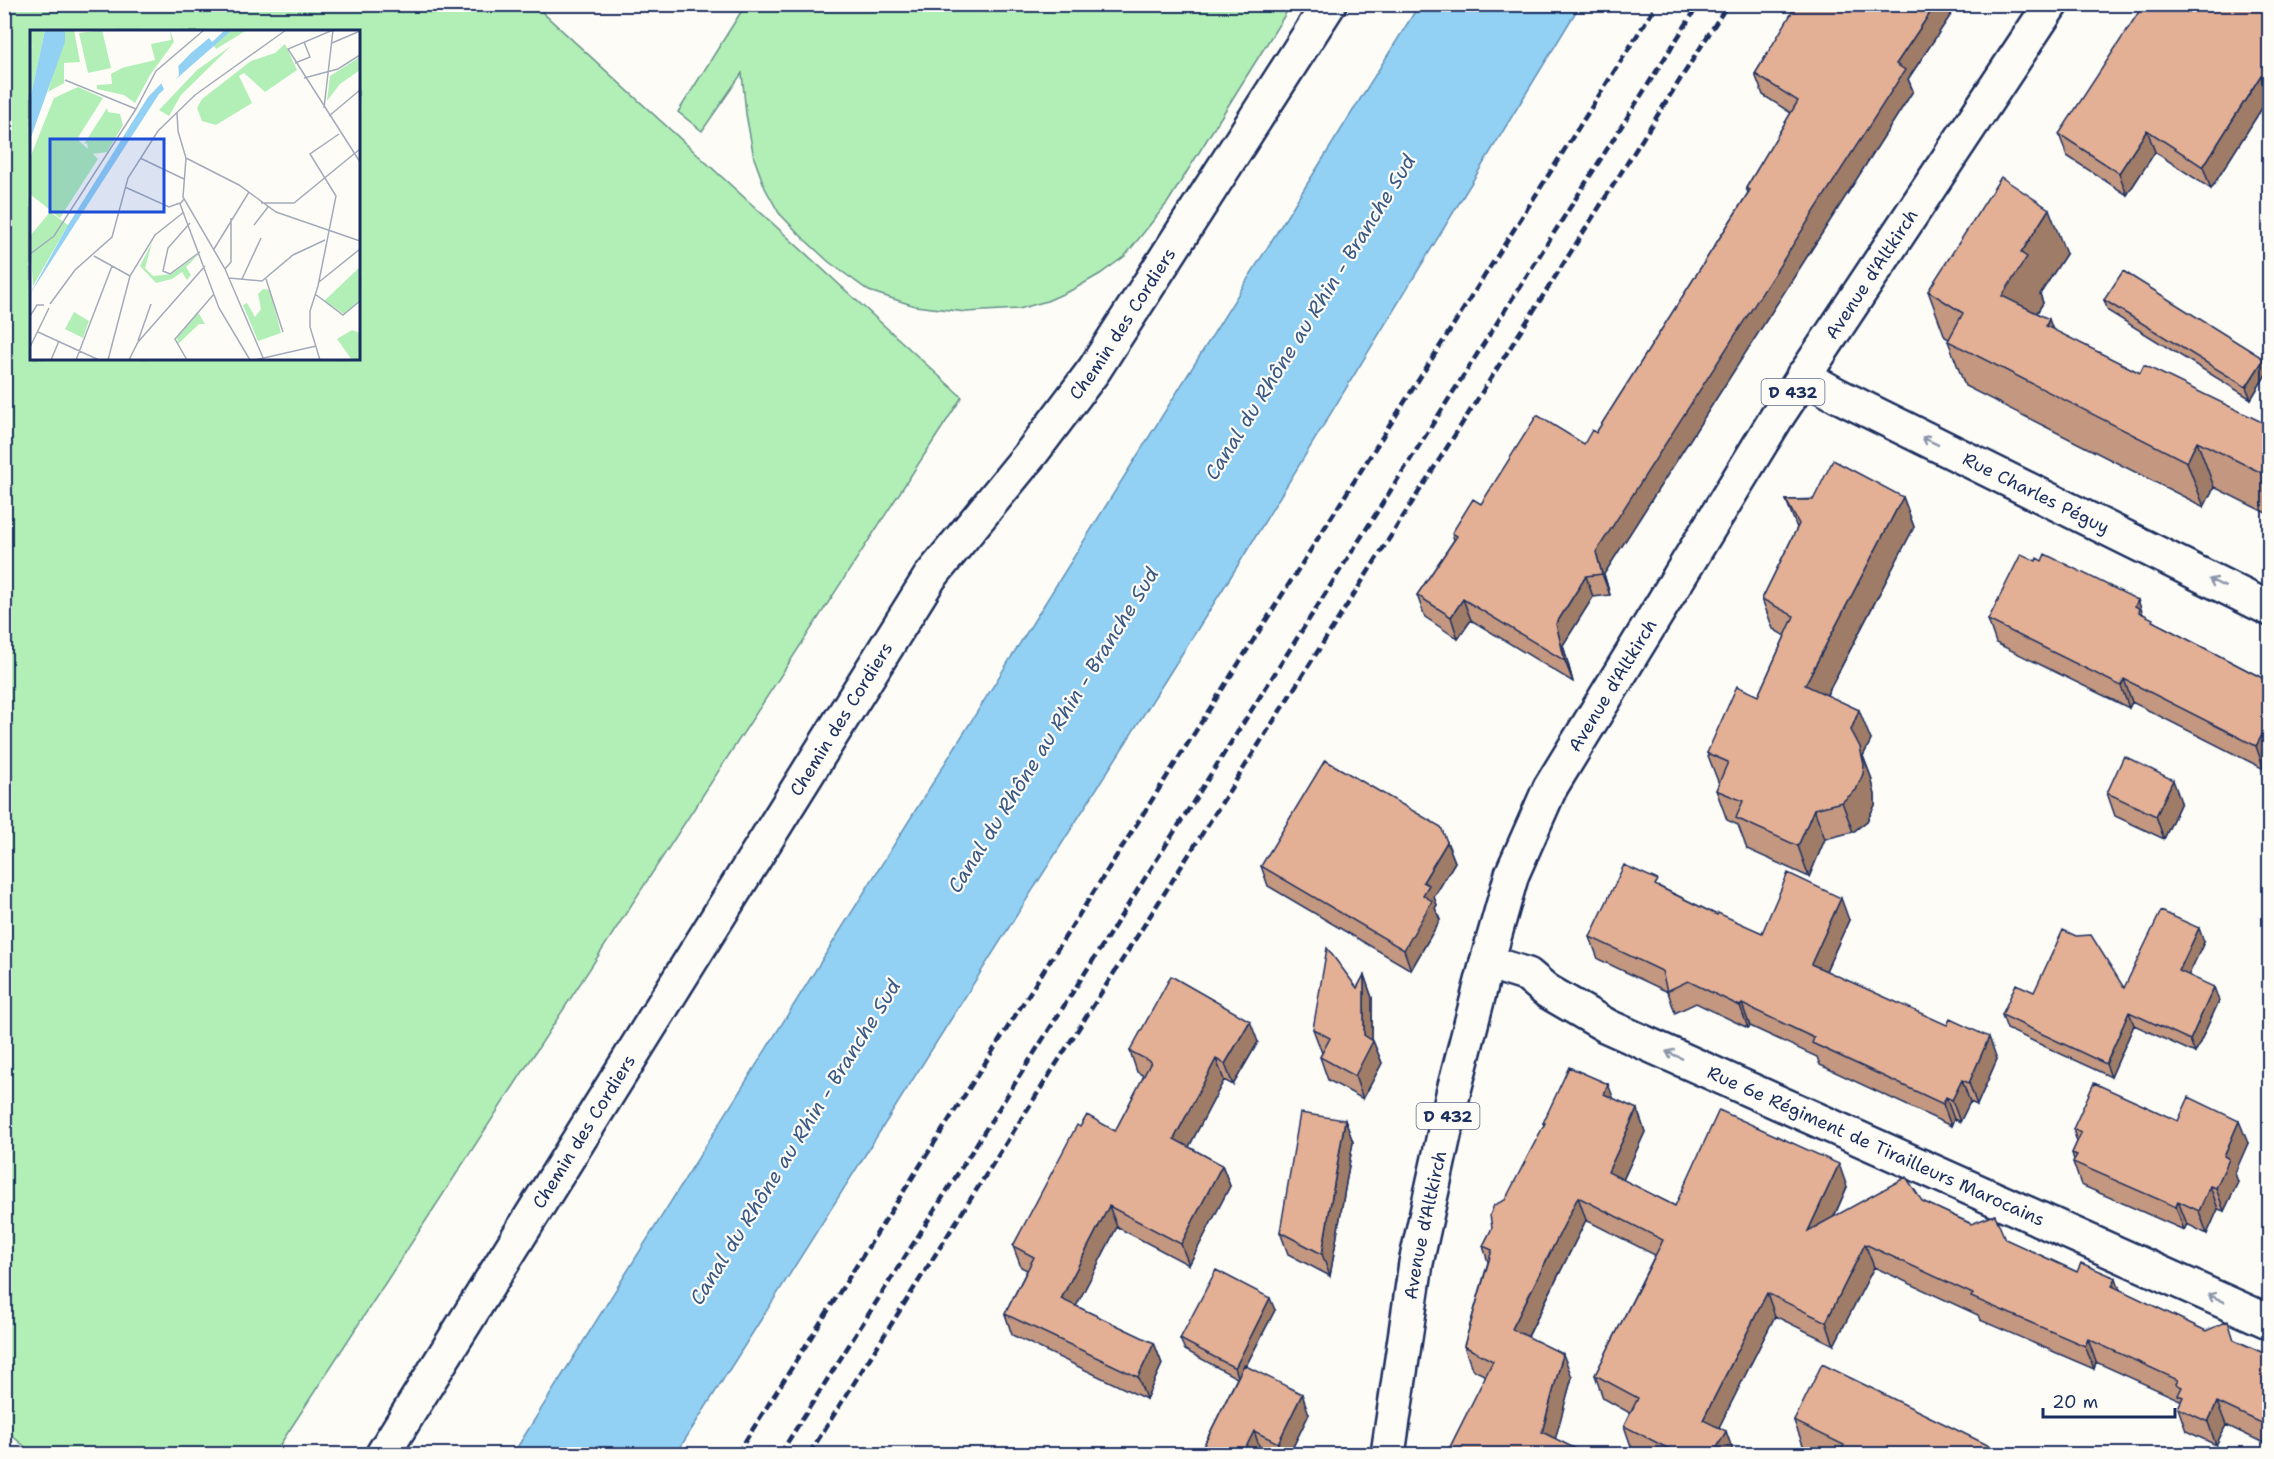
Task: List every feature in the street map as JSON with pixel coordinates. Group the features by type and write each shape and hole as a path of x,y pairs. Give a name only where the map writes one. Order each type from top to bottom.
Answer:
{"street":[{"name":"Chemin des Cordiers","path":"383,1455 930,577 1033,451 1094,370 1329,4"},
{"name":"Avenue d'Altkirch","path":"1388,1455 1416,1263 1453,1094 1512,874 1550,788 1803,376 2051,4"},
{"name":"Rue Charles Péguy","path":"1803,376 1837,395 2270,609"},
{"name":"Rue 6e Régiment de Tirailleurs Marocains","path":"1487,962 1528,975 1547,991 1607,1026 2270,1322"}],"green space":[{"path":"746,4 1291,5 1168,202 1125,256 1074,289 1047,301 1019,309 966,312 915,306 869,291 829,262 779,213 765,188 754,158 742,73 702,131 678,112"},
{"path":"4,5 546,5 542,12 962,397 274,1454 34,1454 5,1430"}],"water":[{"name":"Canal du Rhône au Rhin - Branche Sud","path":"1419,5 1580,5 1240,562 676,1454 513,1454"}],"building":[{"path":"1797,4 1936,4 1896,64 1905,70 1596,552 1602,574 1586,576 1556,624 1565,661 1463,599 1451,617 1417,595 1457,536 1452,533 1473,499 1481,504 1537,415 1584,444 1592,430 1596,433 1750,190 1746,188 1798,101 1755,74"},
{"path":"2144,4 2270,4 2270,65 2261,75 2203,167 2147,130 2119,173 2059,134"},
{"path":"2001,177 2049,209 2021,253 2027,257 2002,296 2049,319 2046,326 2140,373 2144,365 2270,426 2270,477 2197,441 2187,462 1948,341 1963,313 1928,291"},
{"path":"2123,271 2264,359 2246,387 2104,300"},
{"path":"1833,460 1903,497 1805,685 1859,710 1851,730 1860,747 1864,765 1863,774 1856,790 1842,802 1814,809 1798,846 1736,818 1743,801 1716,790 1728,762 1707,753 1737,686 1758,696 1794,616 1762,599 1799,524 1786,500 1813,500"},
{"path":"2021,554 2036,561 2037,558 2042,561 2045,554 2138,600 2135,606 2140,609 2139,612 2153,619 2152,621 2270,682 2270,720 2256,746 2124,679 2121,686 1988,620"},
{"path":"2124,756 2173,780 2156,816 2107,793"},
{"path":"1325,760 1441,827 1447,842 1423,882 1429,885 1423,895 1432,901 1404,950 1261,866"},
{"path":"1624,865 1658,880 1655,885 1717,915 1718,913 1762,933 1788,873 1841,898 1811,964 1947,1025 1950,1019 1989,1037 1969,1083 1962,1080 1952,1100 1946,1097 1943,1104 1812,1043 1814,1038 1688,981 1667,991 1662,971 1590,937"},
{"path":"2161,911 2199,928 2179,971 2214,987 2190,1040 2129,1012 2106,1064 2002,1015 2016,984 2034,992 2063,930 2076,936 2091,935 2124,988"},
{"path":"1327,948 1357,988 1364,975 1364,1035 1373,1041 1355,1076 1320,1057 1330,1038 1313,1029"},
{"path":"1171,976 1250,1021 1225,1064 1216,1059 1174,1139 1222,1165 1181,1244 1109,1206 1061,1299 1154,1343 1138,1377 1005,1314 1034,1257 1013,1246 1077,1125 1080,1127 1087,1115 1115,1131 1151,1062 1130,1051"},
{"path":"1569,1067 1608,1084 1604,1094 1637,1109 1608,1172 1675,1206 1719,1110 1839,1164 1808,1231 1906,1177 1922,1201 1971,1224 1995,1215 2005,1239 2077,1272 2081,1263 2116,1278 2112,1286 2206,1331 2228,1321 2234,1340 2270,1356 2270,1427 2217,1402 2208,1422 2178,1408 2183,1397 2178,1395 2182,1387 2176,1384 2178,1380 2088,1339 2085,1346 1971,1297 1973,1294 1865,1244 1826,1322 1767,1293 1703,1420 1726,1431 1713,1455 1681,1455 1624,1426 1638,1398 1595,1375 1663,1240 1578,1197 1512,1329 1563,1354 1542,1432 1588,1455 1446,1455 1493,1361 1464,1346 1492,1250 1483,1246 1492,1228 1490,1215 1494,1205 1505,1200 1545,1123 1543,1123"},
{"path":"2094,1083 2178,1121 2189,1097 2239,1121 2224,1156 2229,1159 2216,1188 2210,1186 2199,1211 2178,1201 2176,1207 2073,1162 2077,1155 2072,1153 2081,1133 2073,1129"},
{"path":"1300,1113 1345,1120 1322,1254 1280,1232"},
{"path":"1216,1270 1270,1298 1235,1368 1180,1339"},
{"path":"1822,1364 2008,1455 1842,1455 1840,1453 1844,1445 1794,1421"},
{"path":"1244,1365 1302,1394 1278,1443 1254,1431 1242,1455 1199,1455"}],"railway":[{"path":"737,1454 1657,4"},
{"path":"780,1454 1699,4"},
{"path":"809,1454 1728,4"}]}
